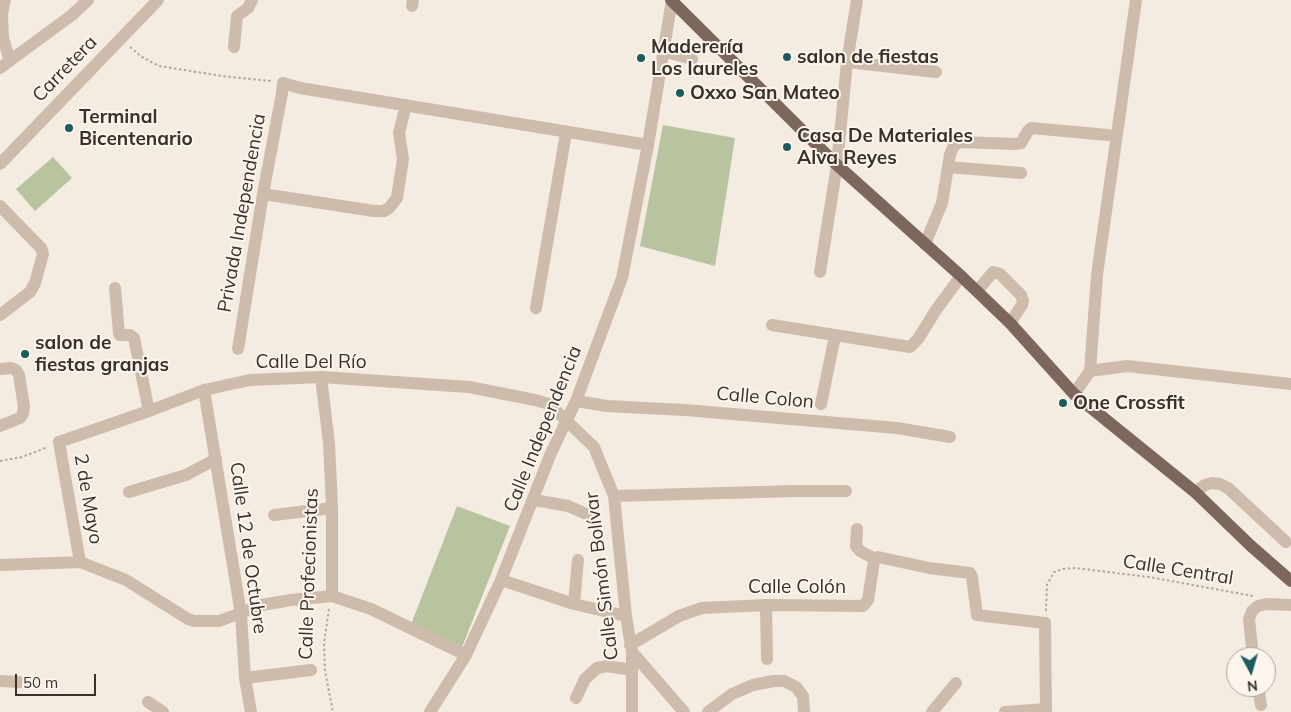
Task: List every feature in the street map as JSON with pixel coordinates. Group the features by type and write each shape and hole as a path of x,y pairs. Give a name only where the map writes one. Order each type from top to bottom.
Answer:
{"main road":[{"path":"672,0 837,165 961,276 1010,323 1074,394 1195,492 1291,581"}],"street":[{"path":"5,0 2,14 5,65"},
{"path":"5,65 72,15 88,0"},
{"name":"Carretera","path":"0,164 158,0"},
{"path":"234,46 237,16 248,8 252,0"},
{"name":"Calle Independencia","path":"430,712 466,655 501,580 551,453 576,401 622,278 648,145 672,0"},
{"path":"820,272 837,165 847,62 857,0"},
{"path":"1074,394 1090,371 1097,275 1136,0"},
{"path":"663,51 692,59"},
{"path":"847,62 936,72"},
{"path":"283,82 300,88 648,145"},
{"name":"Privada Independencia","path":"238,349 283,82"},
{"path":"263,194 374,211 384,211 390,208 397,198 402,168 403,159 399,133 406,106"},
{"path":"925,244 942,203 954,145 961,142 1021,143 1031,128 1108,135"},
{"path":"536,308 566,133"},
{"path":"948,167 1021,172"},
{"path":"0,206 41,248 43,254 35,283 30,292 0,315"},
{"path":"976,291 993,272 1000,274 1021,295 1023,301 1010,323"},
{"path":"772,325 910,347 918,339 961,276"},
{"path":"116,288 119,333 120,335 130,335 134,338 149,411"},
{"path":"821,404 835,336"},
{"path":"1090,371 1127,366 1291,384"},
{"path":"0,369 11,368 16,370 19,375 24,407 20,418 0,426"},
{"name":"Calle Del Río","path":"59,442 204,390 250,380 321,377 469,387 549,404 567,420"},
{"name":"Calle Profecionistas","path":"321,377 329,443 332,508 332,596"},
{"name":"Calle 12 de Octubre","path":"204,390 240,614 244,678 251,712"},
{"name":"Calle Colon","path":"576,401 607,406 685,410 898,428 950,436"},
{"name":"Calle Simón Bolívar","path":"567,420 594,447 614,496 631,648 632,712"},
{"name":"2 de Mayo","path":"59,442 80,562"},
{"path":"129,492 186,476 216,459"},
{"path":"1195,492 1205,485 1212,483 1228,488 1286,542"},
{"path":"614,496 846,491"},
{"path":"534,500 568,506 591,516"},
{"path":"274,515 332,508"},
{"path":"857,529 856,546 860,551 875,559 878,557 929,568 970,573 977,616 1045,623 1046,711 1005,712"},
{"name":"Calle Colón","path":"631,648 679,616 702,608 766,605 864,606 868,600 875,559"},
{"path":"574,604 578,560"},
{"path":"0,565 80,562 126,580 188,619 202,621 219,621 262,604 332,596 371,610 466,655"},
{"path":"501,580 574,604 626,616"},
{"path":"1252,647 1249,619 1252,611 1258,606 1267,604 1291,605"},
{"path":"766,605 767,659"},
{"path":"631,648 684,712"},
{"path":"576,698 585,679 597,668 607,666 632,670"},
{"path":"244,678 311,670"},
{"path":"0,680 19,682"},
{"path":"708,712 732,694 753,685 774,681 784,682 796,687 803,696 804,712"},
{"path":"932,712 956,683"},
{"path":"1259,697 1260,705"},
{"path":"148,702 163,712"}],"path":[{"path":"120,39 142,57 159,66 222,76 283,82"},
{"path":"0,461 22,457 59,442"},
{"name":"Calle Central","path":"1045,623 1046,593 1051,577 1057,570 1076,568 1149,578 1252,596"},
{"name":"Calle Profecionistas","path":"332,596 324,643 325,671 333,712"}],"green space":[{"path":"663,125 735,138 715,266 640,246"},
{"path":"53,157 72,178 35,211 16,189"},
{"path":"457,506 510,526 462,647 410,627"}],"place":[{"name":"salon de fiestas","path":"787,57"},
{"name":"Maderería Los laureles","path":"641,58"},
{"name":"Oxxo San Mateo","path":"680,93"},
{"name":"Terminal Bicentenario","path":"69,128"},
{"name":"Casa De Materiales Alva Reyes","path":"787,147"},
{"name":"salon de fiestas granjas","path":"25,354"},
{"name":"One Crossfit","path":"1063,403"}]}
